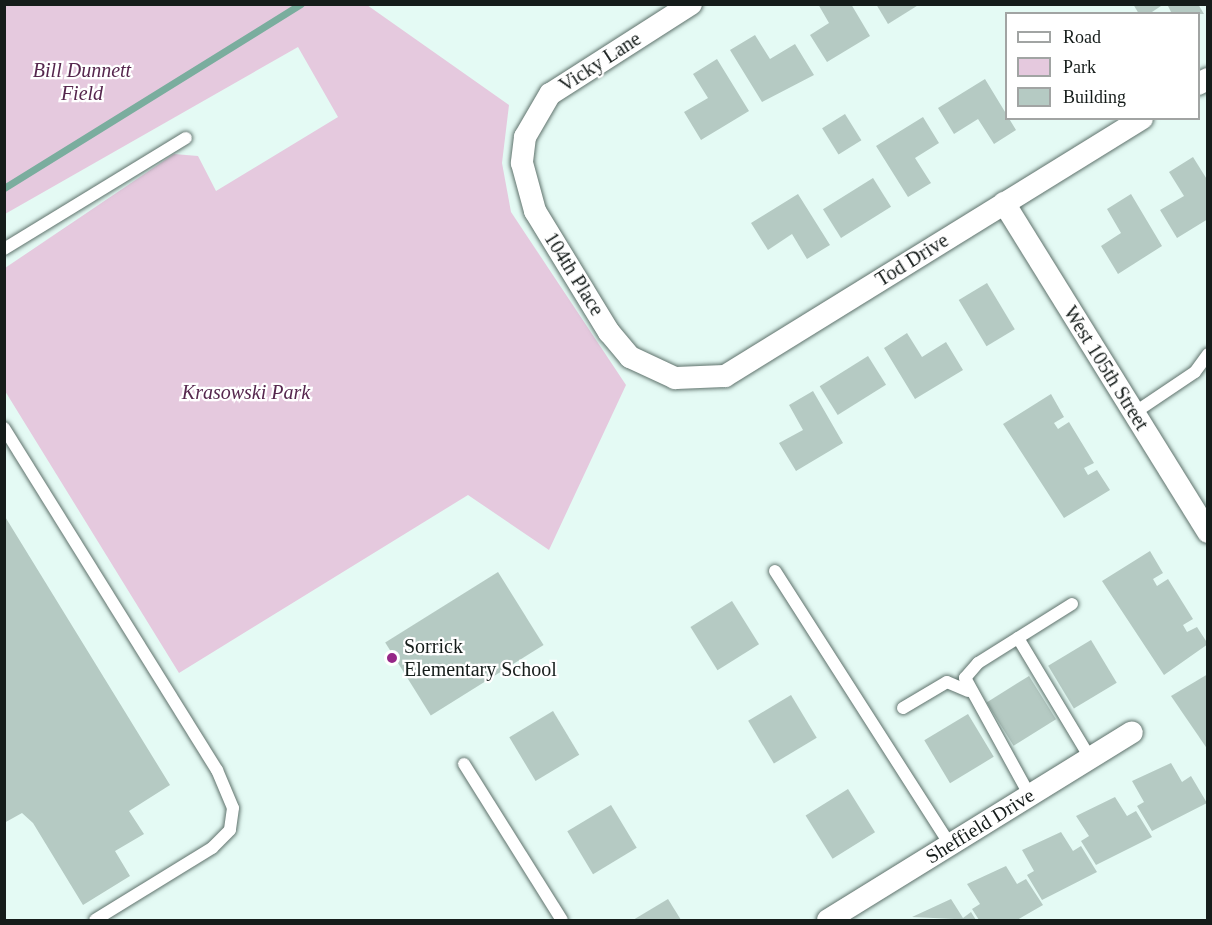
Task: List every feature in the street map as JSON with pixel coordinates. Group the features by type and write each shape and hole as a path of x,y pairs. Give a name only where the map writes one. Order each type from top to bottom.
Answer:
{"street":[{"name":"Vicky Lane","path":"525,136 550,94 691,4"},
{"name":"Tod Drive","path":"675,378 725,376 1139,120"},
{"name":"104th Place","path":"525,136 522,163 535,211 609,332 630,357 675,378"},
{"name":"West 105th Street","path":"1004,203 1208,532"},
{"name":"Sheffield Drive","path":"828,921 1132,732"}],"lane":[{"path":"4,249 186,138"},
{"path":"1134,413 1195,372 1208,354"},
{"path":"4,428 217,770 233,808 230,830 200,857 95,921"},
{"path":"775,571 950,845"},
{"path":"1030,795 968,691 969,670 1072,604"},
{"path":"1018,638 1090,758"},
{"path":"903,708 946,682 968,691"},
{"path":"464,764 562,921"}],"green space":[{"name":"Krasowski Park","path":"4,5 367,5 509,105 502,163 511,212 626,385 549,550 468,495 179,673 5,391 5,268 174,154 198,156 216,191 338,117 298,47 5,214"}],"building":[{"path":"818,4 851,4 870,36 827,62 810,35 829,23"},
{"path":"876,4 920,4 888,24"},
{"path":"1133,4 1164,4 1152,12 1138,12"},
{"path":"1167,4 1198,4 1204,14 1200,12 1171,12"},
{"path":"755,35 770,59 795,44 814,75 762,102 730,50"},
{"path":"717,59 749,111 701,140 684,112 708,98 693,74"},
{"path":"985,79 1005,112 1005,120 1010,120 1016,130 994,144 978,119 954,134 938,108"},
{"path":"845,114 861,140 839,155 822,128"},
{"path":"923,117 939,143 915,158 931,183 908,197 876,146"},
{"path":"1193,157 1208,181 1208,219 1177,238 1160,210 1184,196 1169,172"},
{"path":"873,178 891,207 841,238 823,209"},
{"path":"798,194 830,245 807,259 792,234 768,250 751,223"},
{"path":"1131,194 1162,246 1118,274 1101,246 1121,233 1107,209"},
{"path":"987,283 1015,329 987,346 959,300"},
{"path":"907,333 922,357 946,342 963,370 915,399 884,348"},
{"path":"868,356 886,385 838,415 820,386"},
{"path":"813,391 843,443 796,471 779,443 803,430 789,405"},
{"path":"1051,394 1064,417 1054,423 1058,429 1069,422 1094,463 1084,468 1088,475 1097,470 1110,490 1064,518 1003,424"},
{"path":"4,515 170,785 129,811 144,834 115,851 130,876 83,905 33,823 22,813 4,823"},
{"path":"1150,551 1163,573 1153,579 1157,586 1168,579 1193,619 1183,625 1187,632 1197,627 1208,644 1164,675 1102,581"},
{"path":"498,572 544,645 431,715 385,642"},
{"path":"732,601 759,644 717,670 690,627"},
{"path":"1091,640 1117,683 1074,709 1048,666"},
{"path":"1208,674 1208,750 1171,696"},
{"path":"1029,676 1056,719 1014,746 987,702"},
{"path":"791,695 817,738 774,764 748,721"},
{"path":"553,711 579,755 536,781 509,737"},
{"path":"968,714 994,757 950,783 924,740"},
{"path":"1171,763 1182,782 1191,776 1207,803 1152,831 1137,806 1144,802 1132,781"},
{"path":"848,789 875,832 833,859 806,815"},
{"path":"1115,797 1127,816 1136,811 1152,837 1096,865 1081,841 1089,836 1076,816"},
{"path":"611,805 637,848 593,874 567,831"},
{"path":"1061,832 1073,851 1081,846 1097,872 1042,900 1027,875 1034,871 1022,850"},
{"path":"1006,866 1017,884 1026,879 1043,905 1017,920 979,920 972,909 980,904 967,884"},
{"path":"668,899 681,920 633,920"},
{"path":"951,899 963,918 971,912 976,920 912,917"}],"waterway":[{"path":"4,188 301,4"}],"place":[{"name":"Sorrick Elementary School","path":"392,658"}],"park label":[{"name":"Bill Dunnett Field","path":"82,82"}]}
